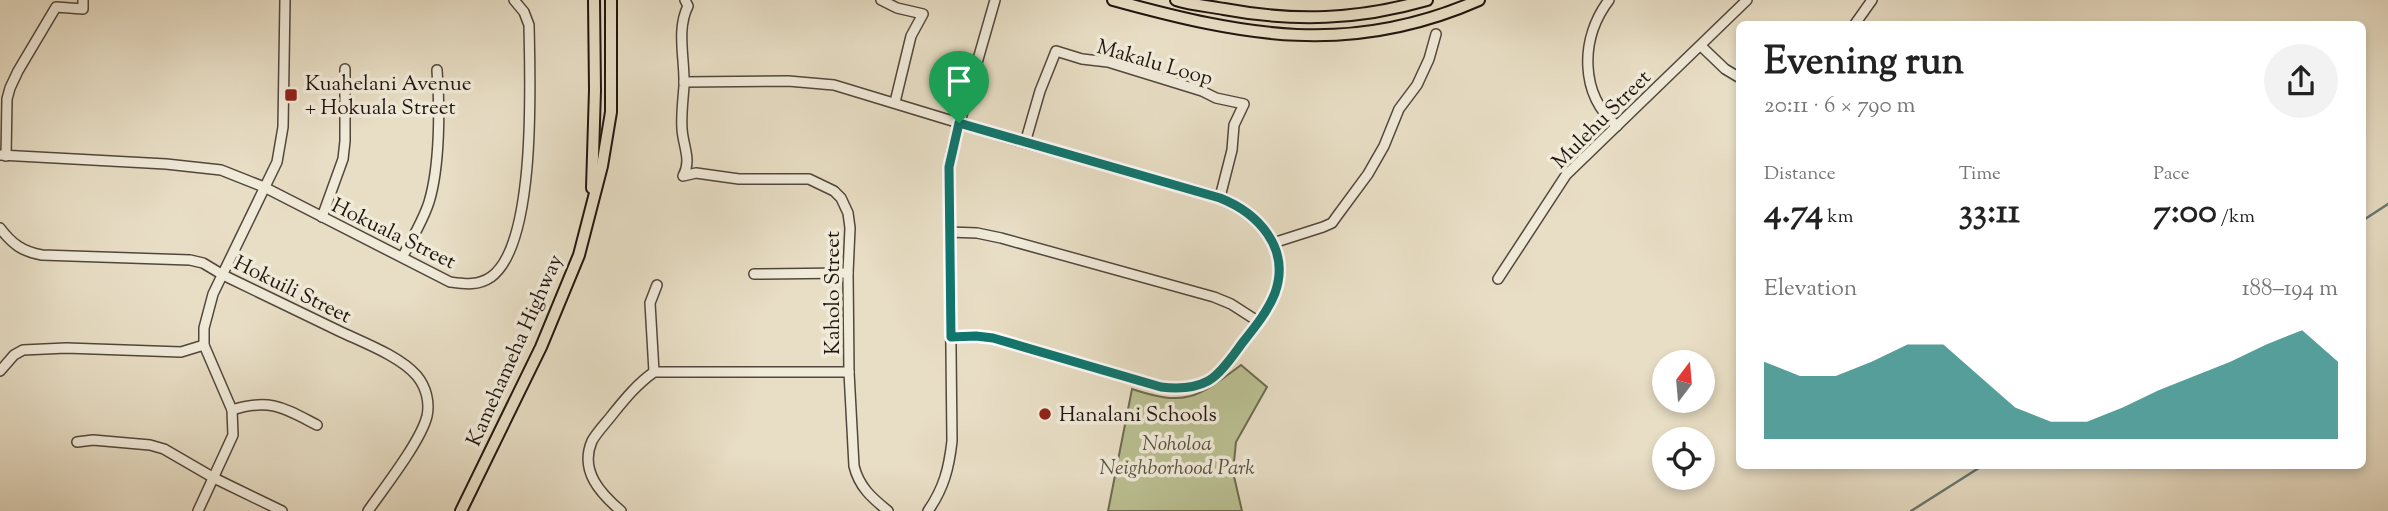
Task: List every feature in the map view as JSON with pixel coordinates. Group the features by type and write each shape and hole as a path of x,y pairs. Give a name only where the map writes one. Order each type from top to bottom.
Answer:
{"main road":[{"name":"Kamehameha Highway","path":"592,201 594,0"},
{"name":"Kamehameha Highway","path":"461,511 541,347 579,255 602,166 611,111 611,0"},
{"path":"1113,0 1185,20 1307,37 1376,32 1443,16 1479,0"},
{"path":"1176,0 1267,17 1293,18 1387,11 1427,0"}],"street":[{"path":"3,156 7,99 18,71 55,7 83,9 83,0"},
{"path":"198,511 233,435 232,410 204,345 204,328 213,294 277,162 283,127 285,0"},
{"name":"Hokuala Street","path":"3,156 203,167 239,176 403,256 450,282 477,284 490,278 508,257 520,211 530,140 529,25 524,12 514,0"},
{"name":"Kaholo Street","path":"685,0 688,6 683,16 682,32 682,128 688,161 683,176 696,173 731,178 809,179 834,191 841,198 848,214 849,372 857,477 864,490 888,511"},
{"path":"881,0 897,8 923,14 911,36 895,102"},
{"path":"928,511 939,496 949,464 952,441 949,167 995,0"},
{"path":"1609,0 1597,18 1587,51 1587,65 1594,96 1617,126"},
{"name":"Mulehu Street","path":"1498,279 1566,175 1747,0"},
{"path":"1857,21 1872,0"},
{"path":"1273,243 1332,223 1368,174 1384,146 1399,109 1417,85 1429,59 1436,34"},
{"path":"1701,46 1736,76"},
{"name":"Makalu Loop","path":"1025,143 1040,91 1056,51 1082,59 1108,62 1202,91 1216,98 1244,104 1234,125 1232,149 1220,198"},
{"path":"322,217 343,159 345,69"},
{"path":"403,256 429,200 435,168 439,93 437,70"},
{"path":"684,82 816,82 834,85 1220,198 1239,205 1264,228 1278,258 1276,291 1259,322 1210,380 1194,387 1175,389 1131,379 993,338 951,337"},
{"name":"Hokuili Street","path":"0,229 25,252 43,255 190,260 203,263 402,363 425,389 428,414 422,430 368,511"},
{"path":"949,232 1001,237 1214,297 1231,304 1259,322"},
{"path":"754,274 848,273"},
{"path":"654,372 650,303 657,285"},
{"path":"0,371 14,355 23,350 66,348 181,352 204,345"},
{"path":"621,511 596,487 590,474 592,442 640,381 654,372 849,372"},
{"path":"232,410 260,403 271,404 317,425"},
{"path":"77,442 93,440 150,444 282,511"}],"green space":[{"name":"Noholoa Neighborhood Park","path":"1241,365 1267,387 1236,442 1233,472 1242,511 1108,511 1132,389 1166,397 1190,396 1213,385"}],"waterway":[{"path":"2366,218 2388,204"},
{"path":"1911,511 1977,469"}],"place":[{"name":"Kuahelani Avenue + Hokuala Street","path":"291,95"},
{"name":"Hanalani Schools","path":"1045,414"}],"route":[{"path":"959,123 1239,205 1264,228 1278,258 1276,291 1259,322 1210,380 1194,387 1175,389 1131,379 993,338 951,337 949,167 959,123"}]}
